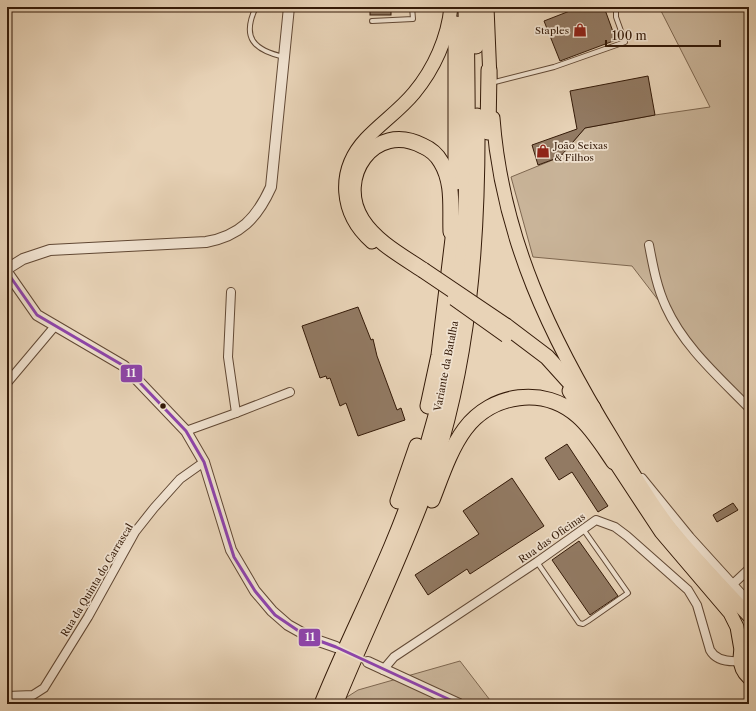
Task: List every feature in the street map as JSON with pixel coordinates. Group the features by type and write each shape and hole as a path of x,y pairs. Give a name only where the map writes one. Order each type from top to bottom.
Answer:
{"highway":[{"path":"341,648 349,636 405,483 424,420 439,355 456,220 456,7"},
{"name":"Variante da Batalha","path":"322,704 341,648 400,526 419,475 448,366 464,247 467,122 466,7"},
{"name":"Variante da Batalha","path":"335,704 373,617 428,482 449,409 459,362 471,285 476,228 478,162 476,7"},
{"path":"440,479 464,390 480,290 487,197 490,77"},
{"path":"452,252 451,192 448,176 441,161 428,148 415,142 394,140 374,147 362,160 356,174 353,188 357,208 363,221 375,234 422,273 506,331 547,357 593,408"},
{"path":"373,617 396,583 458,440 475,417 486,408 497,403 525,397 555,401 572,411 586,423 620,462"}],"main road":[{"path":"422,273 378,247 357,226 347,205 344,189 350,164 361,146 414,93 431,69 444,38 450,7"},
{"path":"488,7 490,77 500,177 520,254 544,314 620,462 663,535 730,613 737,626 742,670 749,678"},
{"path":"506,331 538,359 568,389 620,462 672,530 749,616"},
{"path":"740,656 749,638"}],"street":[{"path":"7,269 23,260 50,250 220,240 234,233 249,222 258,213 271,187 289,7"},
{"path":"649,245 657,281 666,306 674,322 695,353 749,408"},
{"path":"7,272 33,311 55,326 124,366 186,431 204,462 231,550 255,591 272,611 288,625 313,639 341,648"},
{"path":"231,292 228,357 236,413"},
{"path":"7,383 55,326"},
{"path":"186,431 290,392"},
{"name":"Rua da Quinta do Carrascal","path":"7,696 33,695 44,688 88,617 135,532 180,479 204,462"},
{"path":"620,462 749,602"},
{"name":"Rua das Oficinas","path":"383,670 394,656 537,562 596,520 615,527 643,549 691,594 697,605 713,656 728,662 740,656"},
{"path":"733,584 749,569"},
{"path":"368,662 460,704"}],"lane":[{"path":"256,7 249,23 249,29 253,41 264,51 285,57"},
{"path":"372,21 413,19 412,7"},
{"path":"490,77 554,67 624,42 616,17 616,7"},
{"path":"537,562 580,623 583,624 588,622 628,593 583,529"}],"shaded area":[{"path":"659,7 749,7 749,412 698,352 632,266 533,257 511,177 560,157 585,128 655,115 710,107"},
{"path":"460,661 493,704 336,704 358,690"}],"building":[{"path":"370,7 391,7 391,15 370,15"},
{"name":"Staples","path":"580,7 604,7 616,40 560,61 544,21"},
{"path":"648,76 655,115 585,128 560,157 538,165 532,145 577,129 570,91"},
{"path":"358,307 371,340 373,339 377,356 397,410 401,408 405,420 358,436 346,403 340,406 330,378 327,379 326,376 320,378 302,326"},
{"path":"567,444 608,506 598,512 572,472 559,480 545,458"},
{"path":"512,478 544,526 470,574 467,569 428,595 415,575 479,534 463,511"},
{"path":"733,503 738,510 717,522 713,515"},
{"path":"579,541 618,596 590,615 552,560"}],"transit line":[{"name":"11","path":"7,272 37,315 124,366 186,431 204,462 234,557 255,591 275,615 306,636 336,647 459,704"}],"place":[{"name":"Staples","path":"580,30"},
{"name":"João Seixas & Filhos","path":"543,151"}]}
